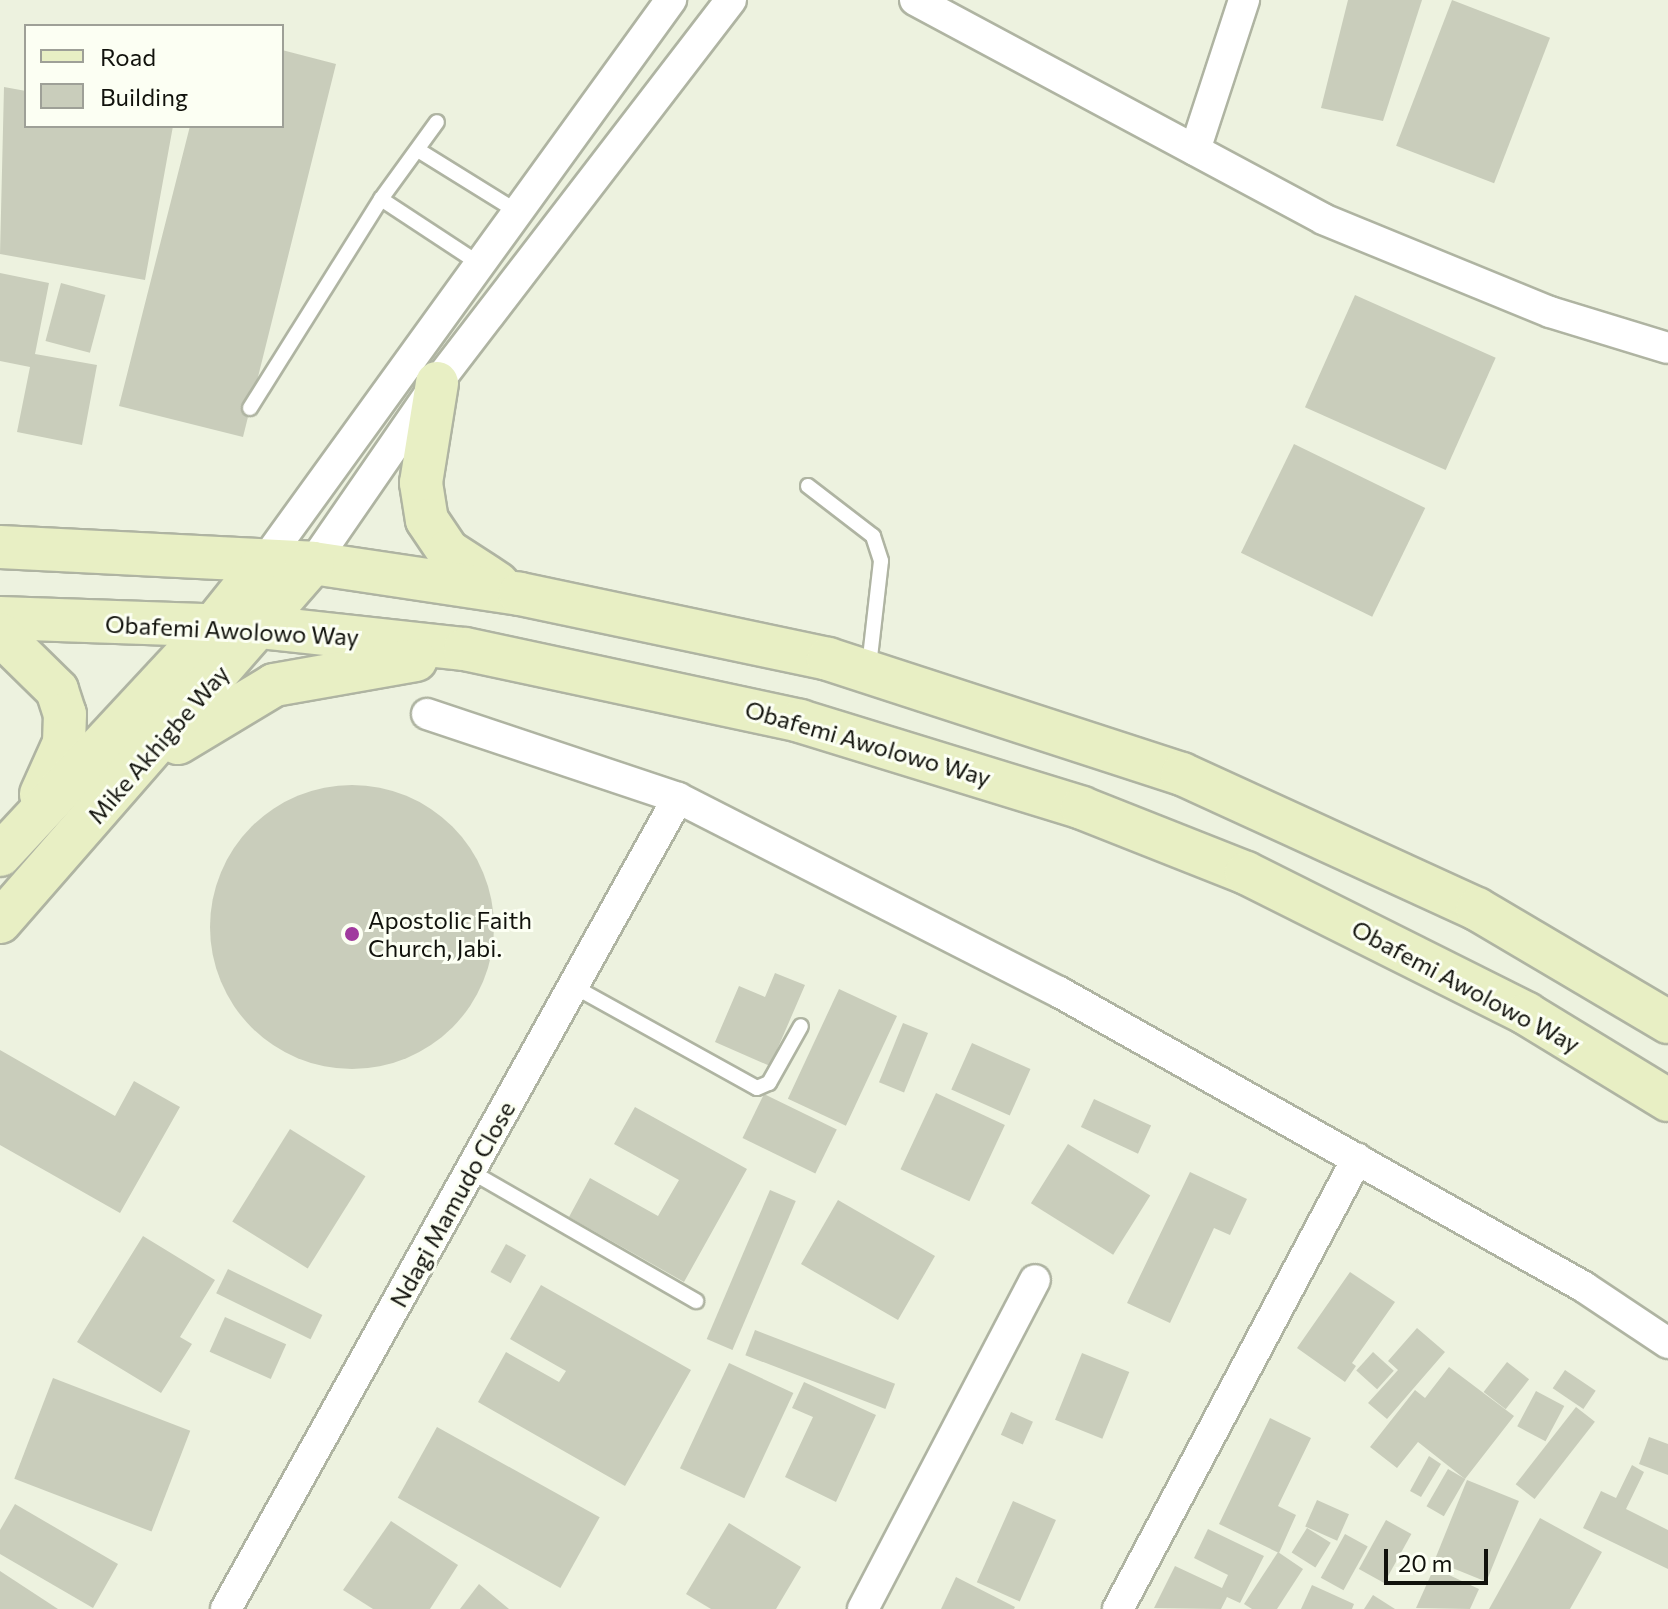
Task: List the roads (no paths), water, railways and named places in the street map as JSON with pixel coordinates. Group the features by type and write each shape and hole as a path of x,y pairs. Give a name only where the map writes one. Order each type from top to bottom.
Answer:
{"main road":[{"path":"437,383 421,483 427,520 448,551 476,574 520,594"},
{"path":"0,547 313,563 520,594 868,671 1182,774 1338,842 1477,909 1668,1022"},
{"name":"Mike Akhigbe Way","path":"9,845 213,626 265,561"},
{"name":"Mike Akhigbe Way","path":"0,922 261,627 313,563"},
{"name":"Obafemi Awolowo Way","path":"0,618 261,627 488,654 800,721 1082,808 1246,873 1394,944 1527,1014 1668,1100"},
{"path":"0,634 57,690 65,714 56,767 9,845"},
{"path":"119,787 209,720 274,685 394,661 488,654"}],"street":[{"path":"265,561 671,0"},
{"path":"313,563 437,383 731,0"},
{"path":"915,0 1323,219 1550,312 1668,348"},
{"path":"1195,150 1244,0"},
{"path":"427,714 678,798 1059,992 1584,1287 1668,1343"},
{"name":"Ndagi Mamudo Close","path":"226,1609 678,798"},
{"path":"1118,1609 1357,1159"},
{"path":"863,1609 1035,1280"}],"lane":[{"path":"250,408 381,199 437,122"},
{"path":"418,150 518,212"},
{"path":"381,199 480,264"},
{"path":"808,486 873,536 881,561 868,671"},
{"path":"573,986 757,1088 769,1083 801,1026"},
{"path":"470,1171 696,1301"}],"place":[{"name":"Apostolic Faith Church, Jabi.","path":"352,934"}]}
